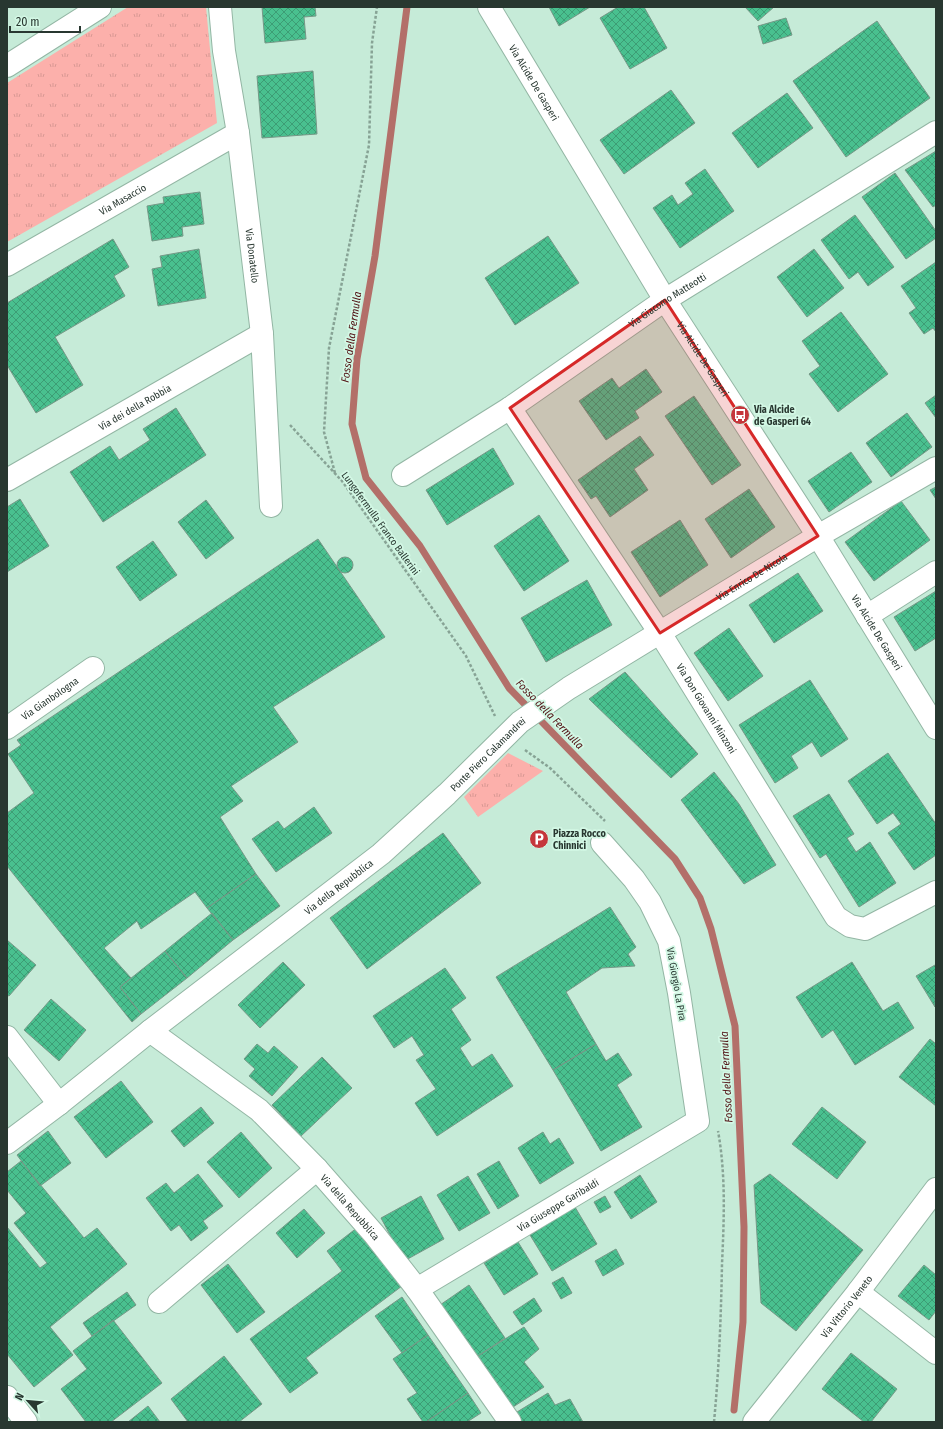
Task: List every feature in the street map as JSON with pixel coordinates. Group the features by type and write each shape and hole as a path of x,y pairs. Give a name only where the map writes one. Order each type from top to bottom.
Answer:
{"street":[{"path":"7,66 100,7"},
{"name":"Via Donatello","path":"220,7 224,51 238,133 262,334 271,506"},
{"name":"Via Alcide De Gasperi","path":"489,7 665,300 818,536 936,728"},
{"name":"Via Giacomo Matteotti","path":"404,475 510,408 665,300 936,132"},
{"name":"Via Masaccio","path":"7,265 238,133"},
{"name":"Via dei della Robbia","path":"7,480 262,334"},
{"name":"Via Don Giovanni Minzoni","path":"510,408 660,633 836,917 850,926 865,929 936,892"},
{"name":"Via Enrico De Nicola","path":"569,688 818,536 936,468"},
{"path":"867,616 936,572"},
{"name":"Via Gianbologna","path":"7,728 93,668"},
{"name":"Ponte Piero Calamandrei","path":"447,794 520,722 569,688"},
{"name":"Via della Repubblica","path":"7,1143 381,854 447,794"},
{"name":"Via Giorgio La Pira","path":"602,843 634,879 650,902 669,941 679,993 698,1121"},
{"name":"Via della Repubblica","path":"150,1031 258,1110 317,1169 374,1234 418,1288 510,1422"},
{"path":"7,1037 59,1104"},
{"name":"Via Giuseppe Garibaldi","path":"418,1288 698,1121"},
{"path":"159,1302 317,1169"},
{"name":"Via Vittorio Veneto","path":"754,1422 858,1292 936,1188"},
{"path":"858,1292 936,1353"},
{"path":"7,1397 26,1422"}],"path":[{"path":"336,474 324,432 329,348 369,145 372,43 377,7"},
{"name":"Lungofermulla Franco Ballerini","path":"287,422 336,474 466,656 505,736"}],"highlighted area":[{"path":"665,300 818,536 660,633 510,408"}],"green space":[{"path":"128,7 206,7 217,123 7,242 7,83"},
{"path":"508,753 543,771 478,817 464,797"}],"building":[{"path":"262,7 315,7 316,16 304,17 306,39 265,43"},
{"path":"549,7 590,7 559,26"},
{"path":"618,7 644,7 667,48 630,69 600,18"},
{"path":"745,7 774,7 758,21"},
{"path":"786,18 792,35 763,44 758,26"},
{"path":"877,21 930,98 846,157 793,81"},
{"path":"313,71 317,134 262,138 257,76"},
{"path":"671,90 695,123 624,174 600,140"},
{"path":"787,93 813,128 758,168 732,133"},
{"path":"936,151 936,205 933,207 905,170"},
{"path":"705,169 734,211 680,248 653,208 672,195 678,205 693,194 685,183"},
{"path":"895,173 936,231 936,238 906,259 862,197"},
{"path":"200,192 204,224 182,227 183,236 152,241 147,206 164,203 163,197"},
{"path":"855,215 894,267 868,286 858,272 849,279 821,240"},
{"path":"548,236 579,283 515,325 485,278"},
{"path":"113,239 129,267 114,276 125,296 55,337 83,385 36,413 7,365 7,303"},
{"path":"199,249 206,298 158,306 152,269 162,267 160,256"},
{"path":"814,249 844,288 807,317 777,277"},
{"path":"936,262 936,332 933,328 924,334 909,313 916,308 901,286"},
{"path":"841,312 888,374 838,412 809,374 820,366 802,341"},
{"path":"646,369 662,392 635,411 639,418 606,440 579,401 612,378 619,388"},
{"path":"936,395 936,418 925,403"},
{"path":"694,396 741,465 712,485 665,416"},
{"path":"176,408 206,455 103,522 70,472 110,446 119,460 150,440 143,429"},
{"path":"907,413 932,447 891,477 866,443"},
{"path":"640,436 654,455 634,469 648,490 610,517 596,496 591,499 578,480"},
{"path":"493,448 514,484 447,525 426,490"},
{"path":"851,452 872,482 829,512 808,481"},
{"path":"936,487 936,499 930,490"},
{"path":"749,489 775,527 731,558 705,519"},
{"path":"20,499 49,546 7,572 7,507"},
{"path":"206,500 234,538 206,559 178,522"},
{"path":"901,501 930,540 874,581 845,542"},
{"path":"539,515 569,561 524,591 494,546"},
{"path":"680,520 708,565 660,597 631,552"},
{"path":"318,539 385,637 273,707 298,742 231,786 243,801 220,817 256,874 207,908 195,892 141,929 137,921 104,948 131,978 120,987 141,1014 132,1022 7,866 7,813 34,793 8,754 21,745 17,740"},
{"path":"153,541 177,575 140,601 116,567"},
{"path":"345,557 351,559 353,565 351,571 345,573 339,571 337,565 339,559"},
{"path":"798,573 823,611 774,643 749,605"},
{"path":"587,580 612,625 546,662 521,618"},
{"path":"936,591 936,638 915,651 894,617"},
{"path":"729,628 763,676 728,701 694,653"},
{"path":"625,672 698,754 671,778 589,699"},
{"path":"810,680 848,739 821,757 812,742 791,756 798,768 775,783 739,725"},
{"path":"888,753 936,824 936,855 914,870 888,833 901,824 893,813 877,824 848,781"},
{"path":"714,772 739,804 776,865 744,884 681,800"},
{"path":"829,794 854,834 847,838 856,852 870,842 896,883 859,907 826,854 820,858 793,816"},
{"path":"314,807 332,833 276,872 252,839 278,821 284,829"},
{"path":"443,833 481,883 367,969 330,918"},
{"path":"256,874 280,906 233,940 207,908"},
{"path":"610,907 636,947 628,954 635,966 602,968 566,992 596,1044 553,1070 496,977"},
{"path":"212,913 233,940 187,978 165,951"},
{"path":"7,940 36,965 9,996 7,995"},
{"path":"165,951 187,978 141,1014 120,987"},
{"path":"283,962 305,985 260,1028 238,1005"},
{"path":"852,962 883,1011 898,1002 914,1028 855,1065 833,1030 822,1038 796,997"},
{"path":"935,965 936,967 935,1007 916,976"},
{"path":"445,968 466,998 451,1009 471,1040 460,1048 472,1067 492,1054 513,1086 437,1136 415,1103 436,1089 416,1060 424,1055 412,1036 394,1048 373,1016"},
{"path":"51,999 86,1030 59,1061 24,1030"},
{"path":"930,1039 936,1044 936,1106 899,1077"},
{"path":"257,1044 268,1053 274,1046 298,1067 272,1096 249,1076 255,1069 244,1059"},
{"path":"596,1044 606,1061 618,1053 632,1075 617,1085 642,1127 601,1151 553,1070"},
{"path":"322,1057 352,1088 301,1136 272,1105"},
{"path":"121,1081 153,1122 106,1158 74,1117"},
{"path":"201,1107 214,1123 184,1147 171,1131"},
{"path":"822,1107 866,1142 837,1179 792,1144"},
{"path":"48,1131 71,1163 40,1186 17,1155"},
{"path":"241,1132 272,1168 239,1198 207,1162"},
{"path":"543,1132 550,1144 559,1138 574,1163 540,1184 518,1148"},
{"path":"21,1161 84,1238 97,1228 127,1264 50,1327 73,1355 34,1387 7,1354 7,1227 40,1268 47,1263 14,1223 26,1213 7,1190 7,1172"},
{"path":"499,1161 519,1196 498,1209 477,1174"},
{"path":"198,1174 223,1206 203,1221 208,1228 191,1241 179,1225 171,1231 146,1198 166,1183 174,1193"},
{"path":"770,1174 863,1250 796,1331 761,1303 754,1185"},
{"path":"640,1175 657,1202 631,1219 614,1192"},
{"path":"468,1176 490,1213 459,1231 437,1195"},
{"path":"421,1196 444,1239 404,1261 381,1218"},
{"path":"605,1196 611,1207 600,1213 594,1202"},
{"path":"575,1207 597,1244 552,1271 530,1235"},
{"path":"304,1209 325,1233 297,1258 276,1233"},
{"path":"358,1227 402,1286 306,1358 318,1373 290,1393 250,1339 342,1271 327,1251"},
{"path":"518,1242 538,1274 504,1295 484,1263"},
{"path":"616,1249 624,1264 603,1276 595,1261"},
{"path":"228,1264 265,1312 237,1333 201,1285"},
{"path":"924,1265 936,1275 936,1311 929,1320 898,1296"},
{"path":"563,1277 572,1293 561,1299 552,1283"},
{"path":"469,1285 505,1338 478,1356 440,1305"},
{"path":"127,1292 136,1305 92,1336 83,1323"},
{"path":"402,1297 428,1335 402,1353 375,1316"},
{"path":"534,1298 542,1311 522,1325 513,1312"},
{"path":"113,1320 162,1383 111,1422 86,1422 61,1389 87,1369 73,1351"},
{"path":"524,1327 539,1349 524,1362 544,1387 513,1407 478,1356"},
{"path":"428,1335 468,1393 426,1422 423,1422 407,1399 417,1393 393,1359"},
{"path":"851,1353 897,1389 871,1422 864,1422 822,1389"},
{"path":"224,1356 262,1404 239,1422 188,1422 171,1399"},
{"path":"468,1393 481,1413 467,1422 426,1422"},
{"path":"548,1393 555,1405 570,1399 583,1422 522,1422 517,1412"},
{"path":"148,1406 160,1422 128,1422"}],"waterway":[{"name":"Fosso della Fermulla","path":"407,7 375,256 357,359 352,424 366,478 420,546 509,688 675,859 700,898 711,929 735,1026 744,1227 743,1322 734,1410"}],"place":[{"name":"Via Alcide de Gasperi 64","path":"740,415"},
{"name":"Piazza Rocco Chinnici","path":"539,839"}]}
